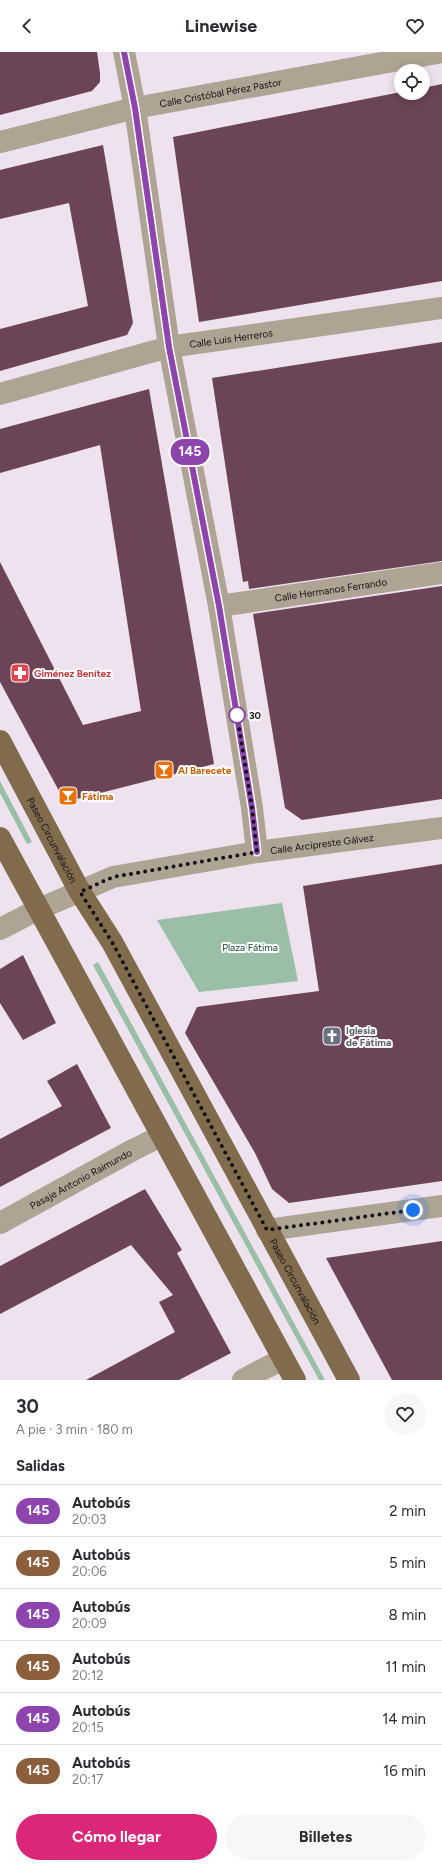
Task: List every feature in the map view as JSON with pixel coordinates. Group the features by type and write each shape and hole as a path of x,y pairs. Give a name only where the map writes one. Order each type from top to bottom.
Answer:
{"main road":[{"name":"Paseo Circunvalación","path":"0,741 80,892 112,942 349,1380"},
{"path":"0,838 295,1380"}],"street":[{"path":"124,52 135,108 169,347 219,606 252,808 257,852"},
{"name":"Calle Cristóbal Pérez Pastor","path":"0,142 135,108 442,52"},
{"name":"Calle Luis Herreros","path":"0,394 169,347 442,308"},
{"name":"Calle Hermanos Ferrando","path":"219,606 442,573"},
{"name":"Calle Arcipreste Gálvez","path":"0,929 39,909 113,877 257,852 442,828"},
{"name":"Pasaje Antonio Raimundo","path":"0,1223 161,1136"},
{"path":"267,1230 442,1206"},
{"path":"247,1378 284,1359"}],"green space":[{"path":"0,781 32,842 27,844 0,793"},
{"name":"Plaza Fátima","path":"282,903 298,981 199,992 157,920"},
{"path":"98,962 325,1380 319,1380 93,965"}],"building":[{"path":"0,52 97,52 100,82 92,91 0,115"},
{"path":"442,84 442,281 199,322 173,137 394,93 394,100 430,100 430,87"},
{"path":"103,145 133,323 127,335 0,371 0,329 88,306 69,203 0,219 0,170"},
{"path":"442,342 442,561 249,589 248,581 243,582 212,378"},
{"path":"149,389 214,764 65,802 0,682 0,562 83,725 141,711 100,445 0,473 0,429"},
{"path":"442,586 442,799 302,820 285,808 253,614"},
{"path":"442,864 442,1181 289,1203 272,1189 255,1153 185,1033 197,1007 319,991 303,886"},
{"path":"23,955 56,1023 23,1040 0,1003 0,969"},
{"path":"77,1064 111,1128 0,1187 0,1139 62,1106 47,1081"},
{"path":"145,1189 182,1250 177,1253 231,1353 179,1380 86,1380 175,1332 159,1302 173,1295 131,1245 0,1314 0,1266"},
{"path":"442,1241 442,1380 392,1380 326,1258"}],"bus line":[{"name":"145","path":"124,52 135,108 169,347 219,606 252,808 257,852"}],"place":[{"name":"Giménez Benítez","path":"20,673"},
{"name":"30","path":"237,715"},
{"name":"Al Barecete","path":"164,770"},
{"name":"Fátima","path":"68,796"},
{"name":"Iglesia de Fátima","path":"332,1036"}],"route":[{"path":"237,715 252,808 257,852 113,877 80,892 112,942 267,1230 413,1210"}]}
